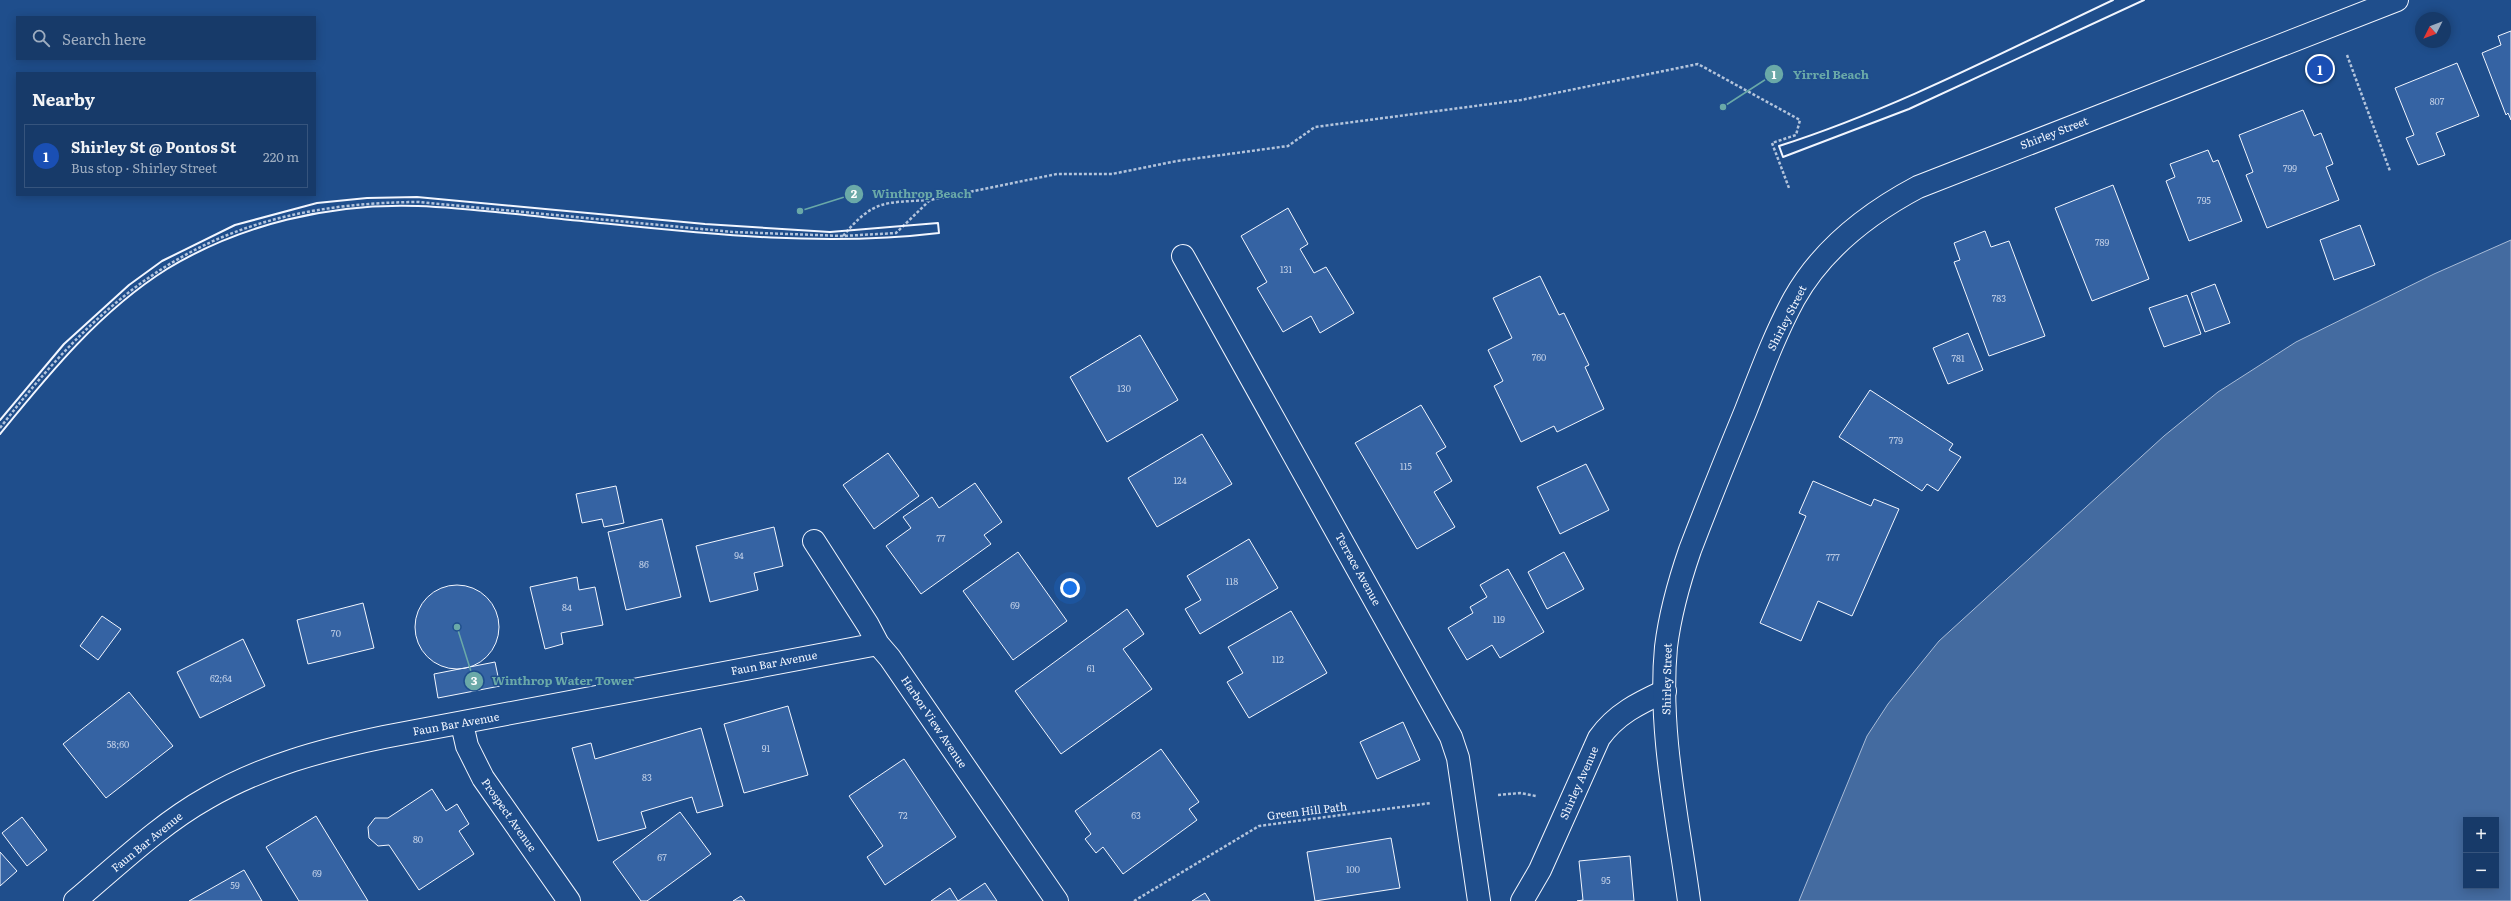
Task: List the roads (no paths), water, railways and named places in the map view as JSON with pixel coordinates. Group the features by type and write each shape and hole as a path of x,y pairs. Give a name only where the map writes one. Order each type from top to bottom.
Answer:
{"street":[{"name":"Shirley Street","path":"1689,901 1671,771 1665,691 1670,622 1681,576 1699,526 1781,324 1803,286 1835,247 1884,206 1936,179 2397,0"},
{"name":"Terrace Avenue","path":"1183,256 1451,737 1458,758 1479,901"},
{"name":"Harbor View Avenue","path":"814,541 868,625 878,644 890,658 1057,901"},
{"name":"Faun Bar Avenue","path":"75,901 187,810 236,782 284,763 332,748 878,644"},
{"name":"Shirley Avenue","path":"1522,901 1540,870 1594,748 1603,733 1626,711 1665,691"},
{"name":"Prospect Avenue","path":"462,724 467,746 483,778 569,901"}],"water":[{"path":"2511,240 2511,901 1799,901 1867,736 1888,704 1939,641 2164,436 2218,392 2296,342 2434,274"}],"place":[{"name":"Shirley St @ Pontos St","path":"2320,69"},
{"name":"Yirrel Beach","path":"1723,107"},
{"name":"Winthrop Beach","path":"800,211"},
{"name":"Winthrop Water Tower","path":"457,627"}]}
